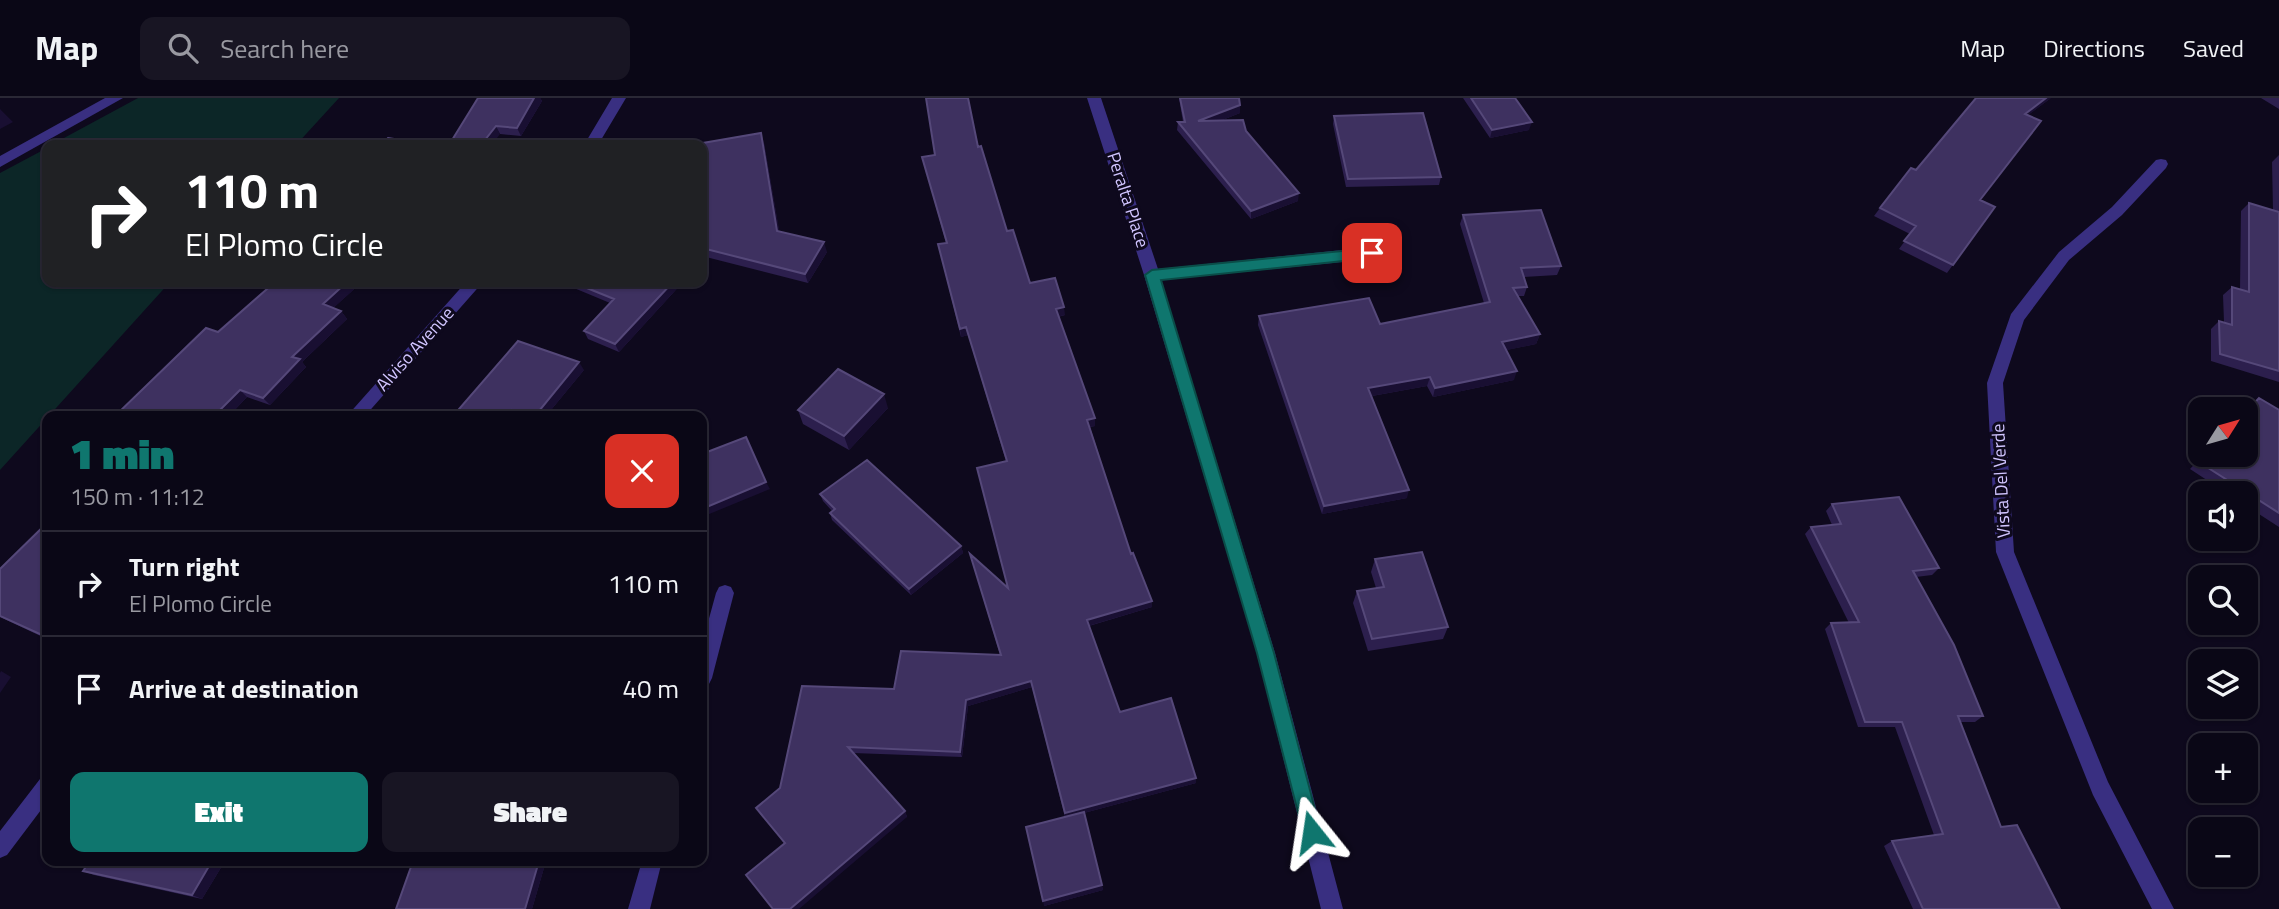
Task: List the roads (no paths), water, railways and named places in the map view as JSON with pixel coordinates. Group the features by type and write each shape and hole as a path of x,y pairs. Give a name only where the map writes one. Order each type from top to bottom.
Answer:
{"street":[{"path":"0,162 116,98"},
{"path":"594,140 619,98"},
{"name":"Peralta Place","path":"1094,98 1152,275 1266,653 1332,909"},
{"name":"Vista Del Verde","path":"2161,164 2117,211 2064,256 2017,318 1995,383 2005,552 2100,788 2163,909"},
{"path":"1152,275 1372,253"},
{"name":"Alviso Avenue","path":"359,411 471,287"},
{"path":"707,660 725,593"},
{"path":"0,848 42,793"},
{"path":"639,909 651,866"}]}
